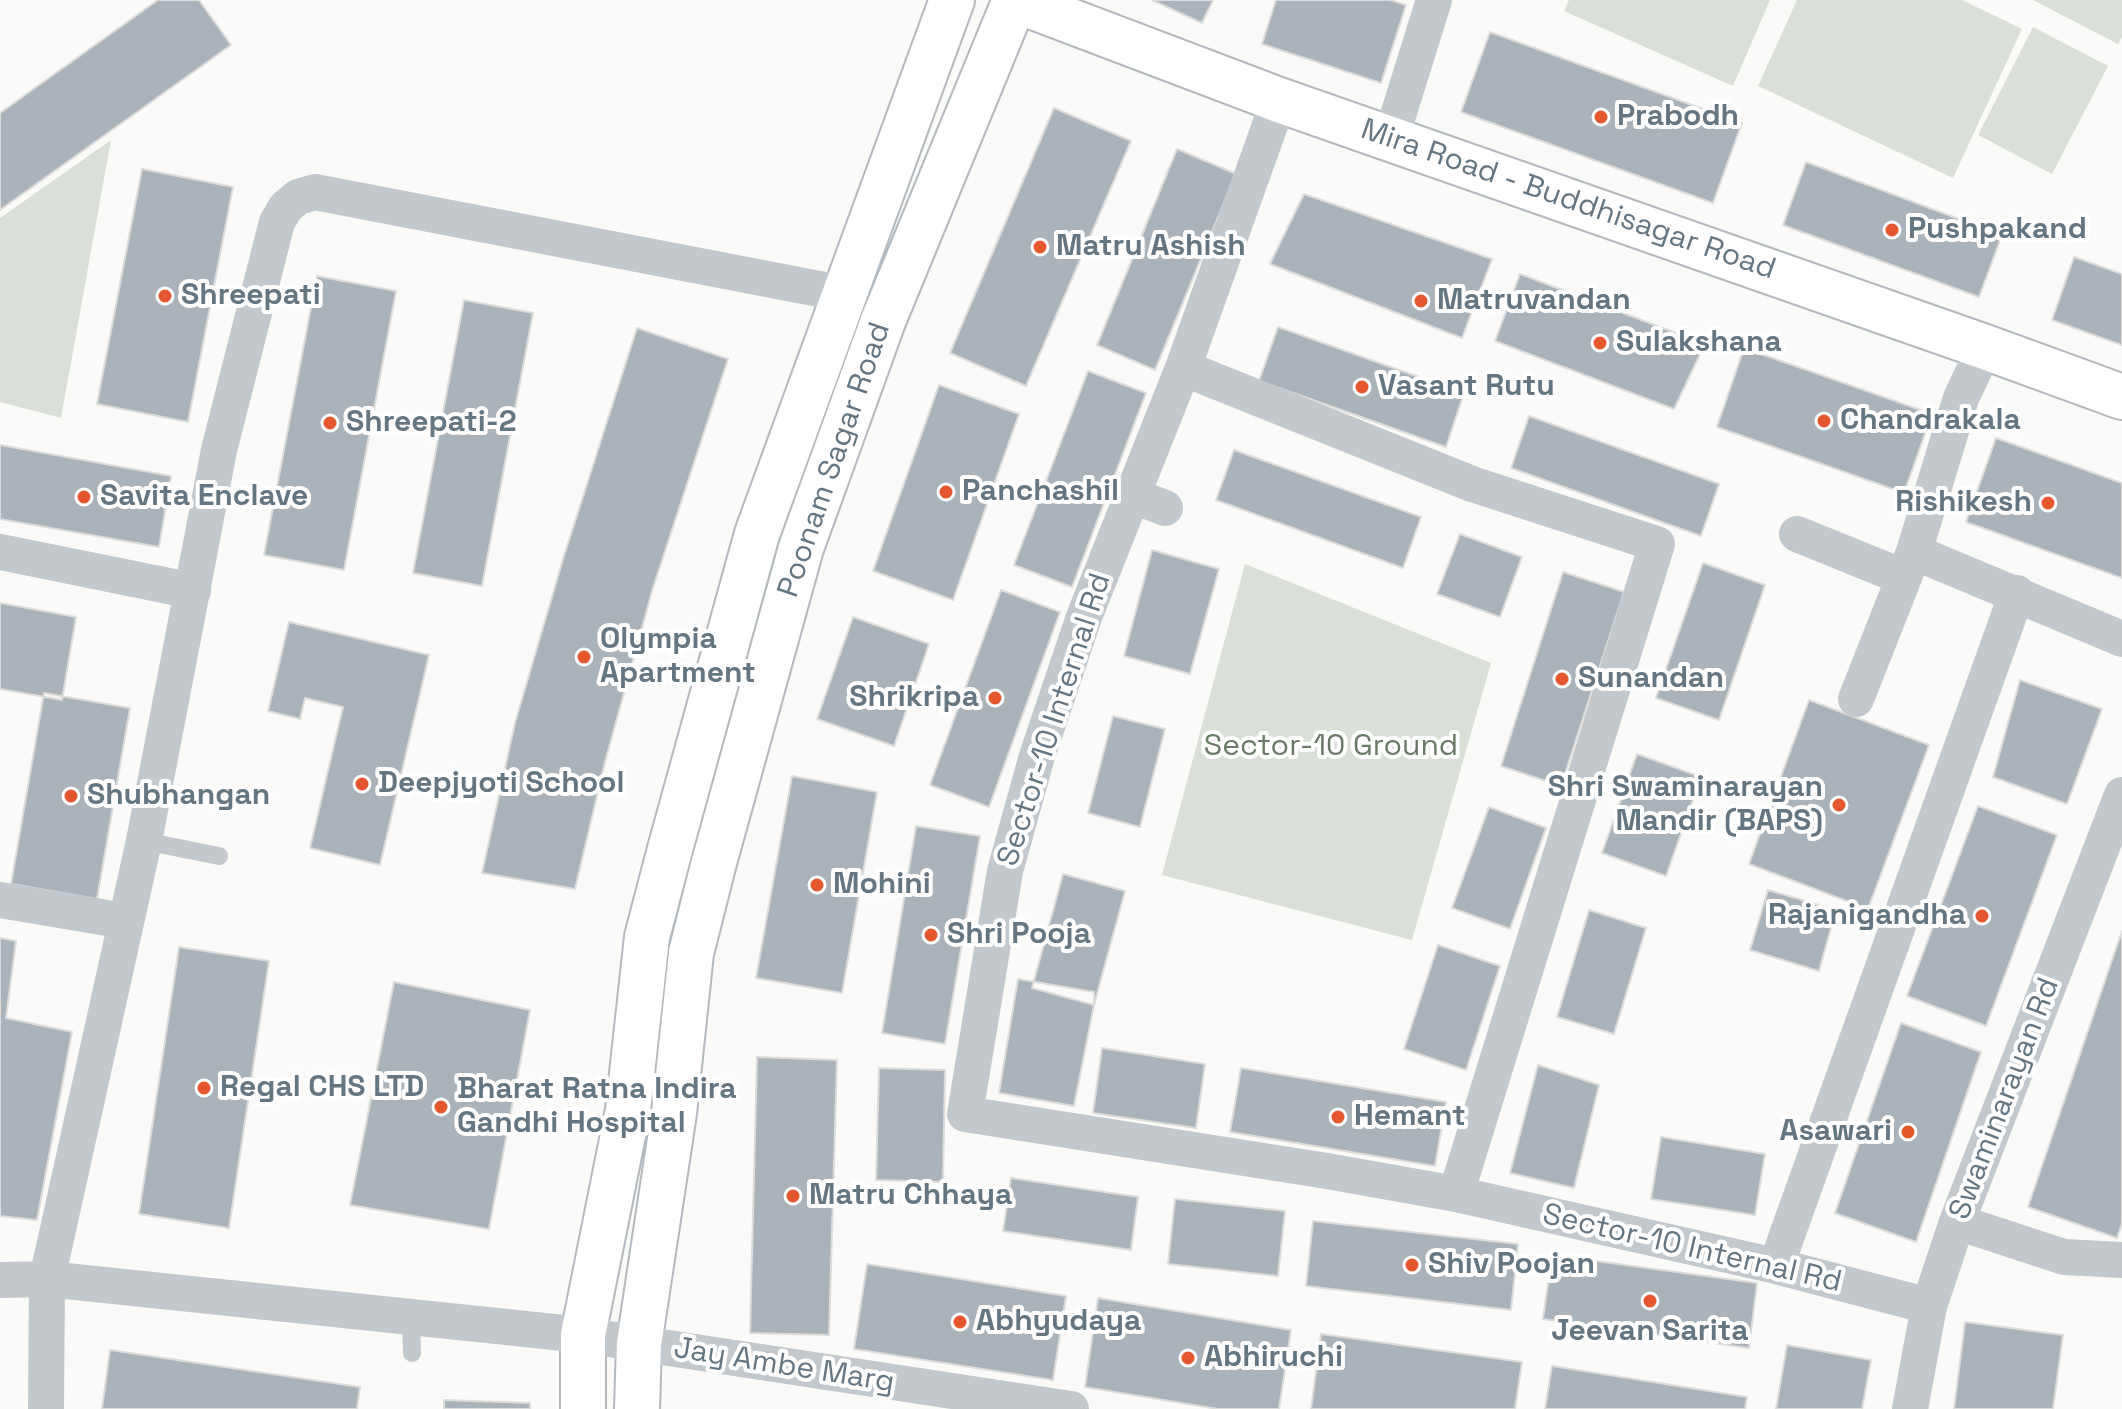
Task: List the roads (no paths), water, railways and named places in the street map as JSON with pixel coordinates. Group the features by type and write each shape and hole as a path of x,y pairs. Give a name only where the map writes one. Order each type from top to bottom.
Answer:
{"main road":[{"name":"Poonam Sagar Road","path":"583,1409 583,1335 628,1110 647,937 757,534 952,0"},
{"name":"Poonam Sagar Road","path":"637,1409 639,1344 674,1113 691,953 796,563 883,321 1015,0"},
{"name":"Mira Road - Buddhisagar Road","path":"1015,0 1279,100 2122,397"}],"street":[{"path":"1391,138 1434,0"},
{"name":"Sector-10 Internal Rd","path":"1279,100 1183,368 1084,617 1037,756 1005,871 965,1114 1456,1194 1776,1266 1929,1306"},
{"path":"46,1409 47,1279 144,841 219,450 277,222 286,207 298,197 315,192 845,294"},
{"path":"1856,699 1908,564 1961,398 1985,347"},
{"path":"1183,368 1472,484 1657,544 1456,1194"},
{"path":"1131,495 1165,508"},
{"path":"1797,534 2017,593 2122,639"},
{"path":"0,552 193,591"},
{"path":"1776,1266 2017,593"},
{"name":"Swaminarayan Rd","path":"1910,1409 1929,1306 1957,1222 2122,795"},
{"path":"0,900 125,921"},
{"path":"1957,1222 2064,1257 2122,1260"},
{"name":"Jay Ambe Marg","path":"0,1280 47,1279 583,1335 1071,1409"}],"lane":[{"path":"144,841 219,856"},
{"path":"411,1318 412,1353"}],"place":[{"name":"Prabodh","path":"1601,117"},
{"name":"Pushpakand","path":"1892,230"},
{"name":"Matru Ashish","path":"1040,247"},
{"name":"Shreepati","path":"165,296"},
{"name":"Matruvandan","path":"1421,301"},
{"name":"Sulakshana","path":"1600,343"},
{"name":"Vasant Rutu","path":"1362,387"},
{"name":"Chandrakala","path":"1824,421"},
{"name":"Shreepati-2","path":"330,423"},
{"name":"Panchashil","path":"946,492"},
{"name":"Savita Enclave","path":"84,497"},
{"name":"Rishikesh","path":"2048,503"},
{"name":"Olympia Apartment","path":"584,657"},
{"name":"Sunandan","path":"1562,679"},
{"name":"Shrikripa","path":"995,698"},
{"name":"Deepjyoti School","path":"362,784"},
{"name":"Shubhangan","path":"71,796"},
{"name":"Shri Swaminarayan Mandir (BAPS)","path":"1839,805"},
{"name":"Mohini","path":"817,885"},
{"name":"Rajanigandha","path":"1982,916"},
{"name":"Shri Pooja","path":"931,935"},
{"name":"Regal CHS LTD","path":"204,1088"},
{"name":"Bharat Ratna Indira Gandhi Hospital","path":"441,1107"},
{"name":"Hemant","path":"1338,1117"},
{"name":"Asawari","path":"1908,1132"},
{"name":"Matru Chhaya","path":"793,1196"},
{"name":"Shiv Poojan","path":"1412,1265"},
{"name":"Jeevan Sarita","path":"1650,1301"},
{"name":"Abhyudaya","path":"960,1322"},
{"name":"Abhiruchi","path":"1188,1358"}],"park label":[{"name":"Sector-10 Ground","path":"1331,747"}]}
